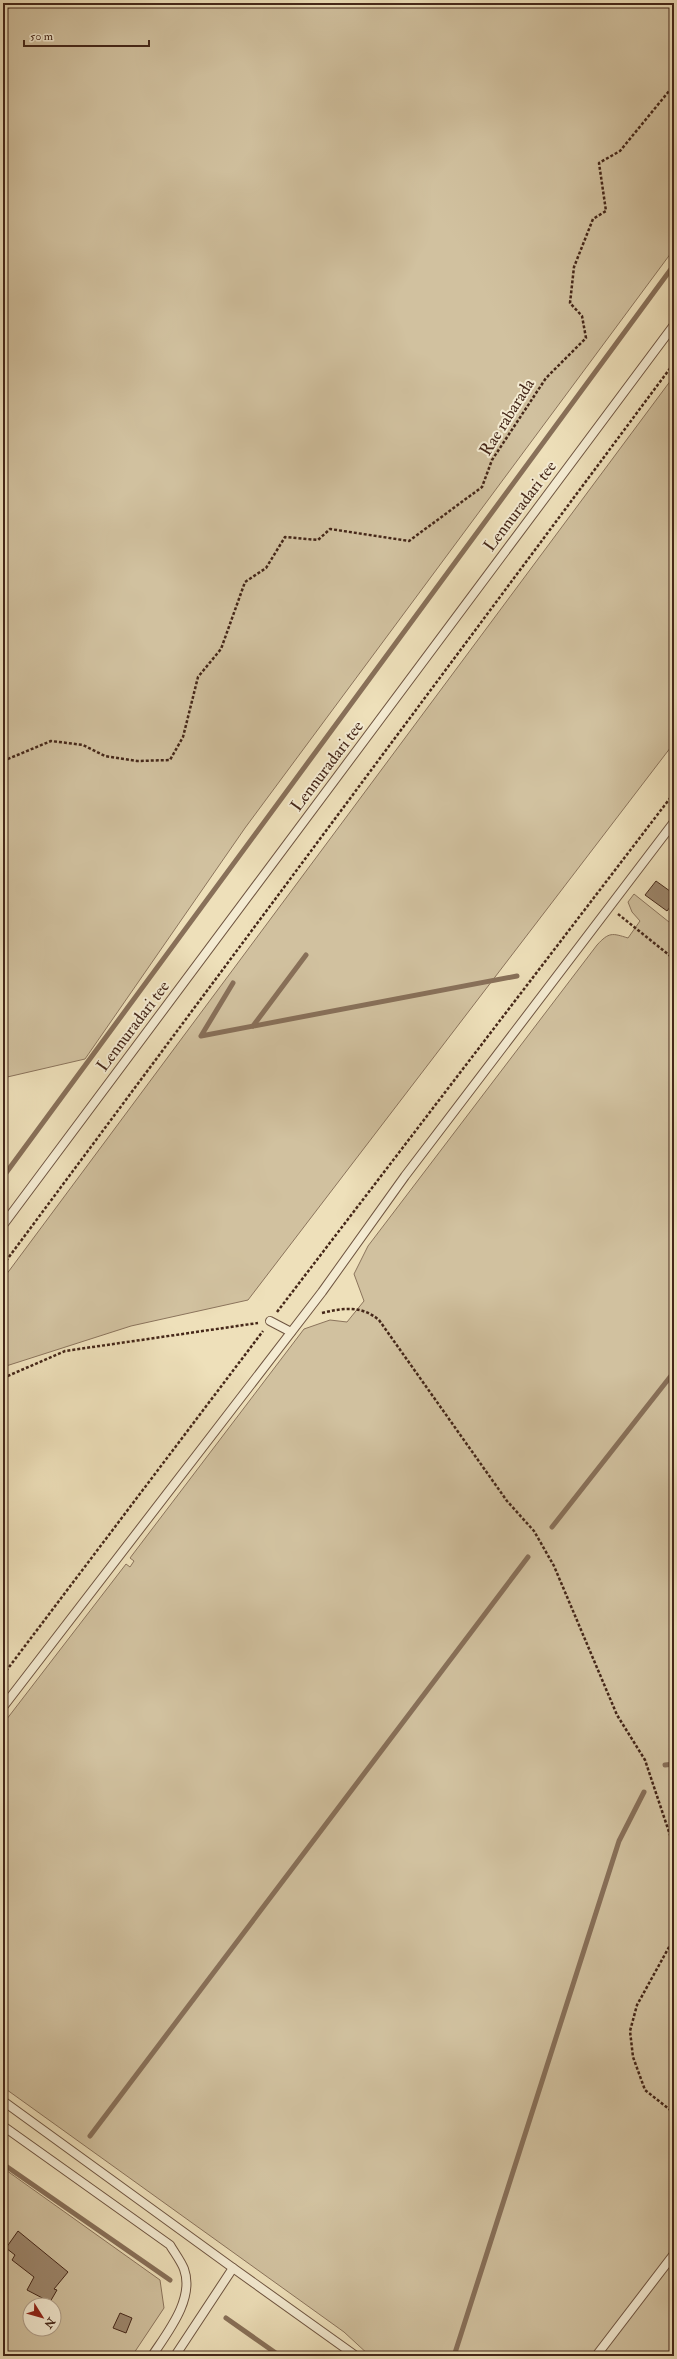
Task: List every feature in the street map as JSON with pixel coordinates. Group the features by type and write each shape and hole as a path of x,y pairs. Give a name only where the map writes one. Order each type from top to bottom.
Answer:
{"lane":[{"name":"Lennuradari tee","path":"3,1225 674,325"},
{"path":"3,1707 291,1332 405,1176 674,822"},
{"path":"270,1322 291,1332"},
{"path":"3,2101 356,2356"},
{"path":"3,2126 170,2245 184,2270 185,2293 176,2318 152,2356"},
{"path":"596,2356 674,2254"},
{"path":"175,2356 233,2268"}],"path":[{"name":"Rae rabarada","path":"3,761 51,741 83,745 105,756 137,762 170,760 183,738 198,677 221,649 245,582 266,568 285,538 318,540 330,529 409,541 482,487 492,460 546,378 586,338 582,316 570,303 574,267 593,219 606,211 599,162 620,151 674,85"},
{"path":"3,1265 674,364"},
{"path":"3,1675 270,1322 674,793"},
{"path":"609,908 674,958"},
{"path":"316,1314 342,1308 362,1309 379,1320 507,1501 534,1531 554,1566 617,1715 645,1760 674,1847"},
{"path":"3,1378 65,1351 270,1322"},
{"path":"674,1938 637,2004 630,2031 633,2057 645,2090 674,2113"}],"shaded area":[{"path":"3,3 674,3 674,249 245,828 85,1059 3,1078"},
{"path":"674,376 674,743 248,1300 131,1326 3,1367 3,1279"},
{"path":"634,894 674,926 674,2356 370,2356 344,2332 3,2087 3,1724 126,1564 130,1567 134,1561 130,1558 304,1329 330,1320 347,1322 364,1301 354,1274 368,1246 597,945 611,935 618,935 628,938 640,921 632,912 628,902"},
{"path":"3,2168 160,2280 164,2308 132,2356 3,2356"}],"building":[{"path":"656,881 674,894 674,902 667,911 645,895"},
{"path":"18,2231 68,2272 54,2289 57,2290 53,2297 40,2297 27,2290 34,2277 12,2260 15,2255 6,2248"},
{"path":"120,2313 132,2318 126,2333 113,2328"}],"waterway":[{"path":"3,8 18,3"},
{"path":"3,1177 674,265"},
{"path":"253,1026 306,955"},
{"path":"233,983 201,1036 517,976"},
{"path":"552,1527 674,1372"},
{"path":"90,2136 528,1557"},
{"path":"665,1765 674,1764"},
{"path":"454,2356 619,1841 644,1792"},
{"path":"3,2164 170,2280"},
{"path":"226,2318 280,2356"}]}
